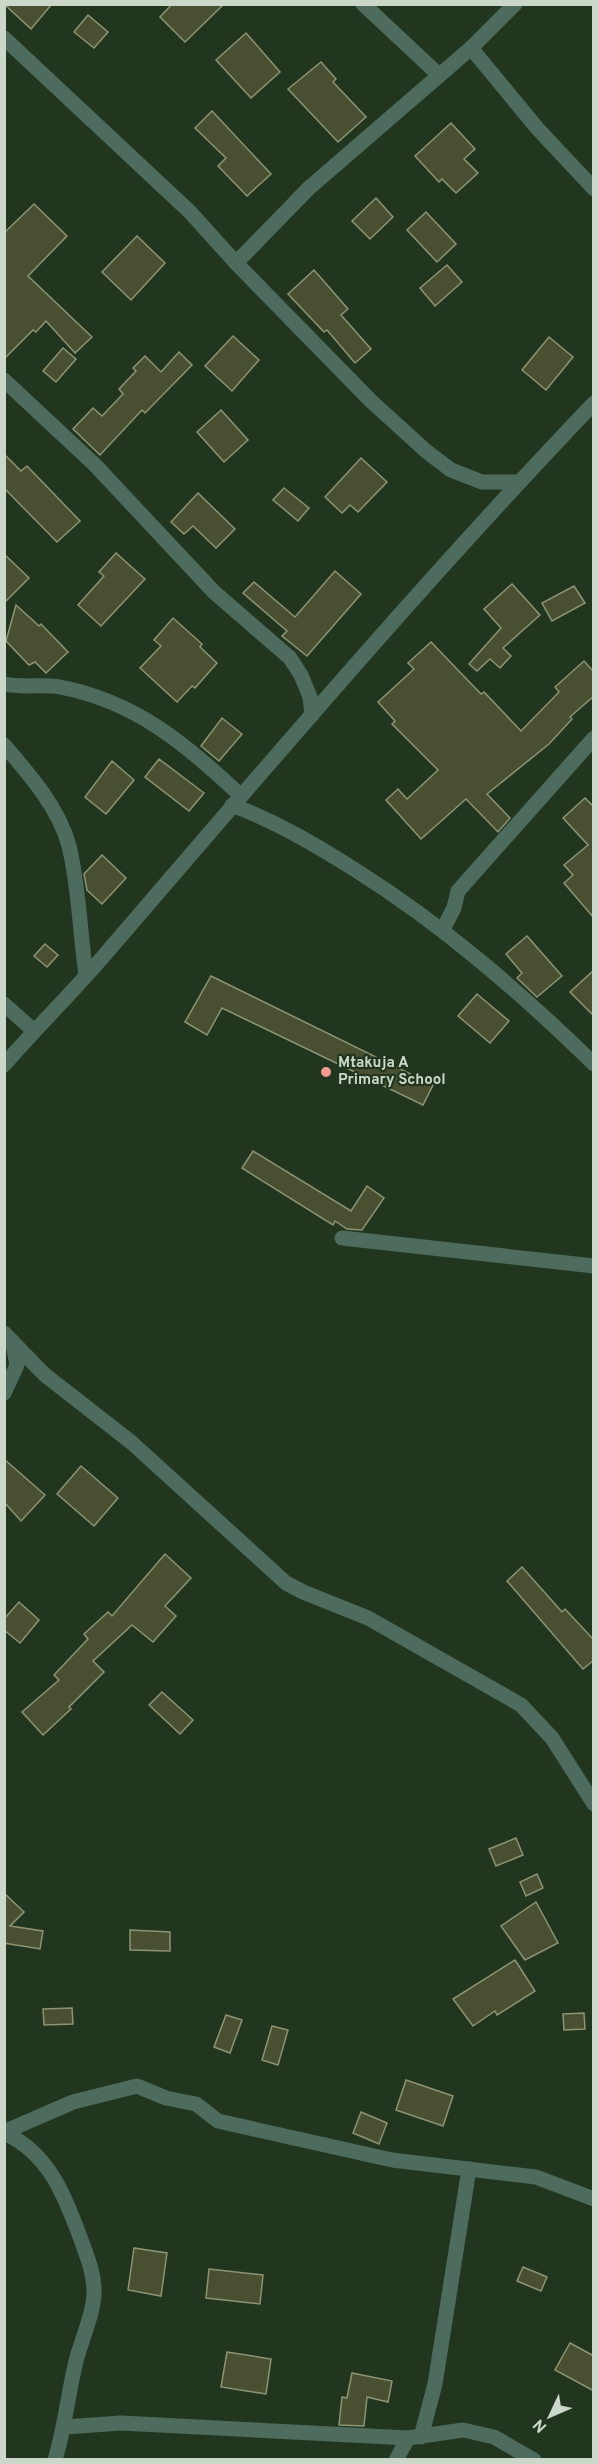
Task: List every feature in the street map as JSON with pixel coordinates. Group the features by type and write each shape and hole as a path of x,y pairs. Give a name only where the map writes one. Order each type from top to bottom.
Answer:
{"street":[{"path":"363,4 439,75"},
{"path":"236,263 309,188 471,48 516,4"},
{"path":"7,44 146,168 371,401 426,452 451,470 482,482 519,482"},
{"path":"471,48 537,128 594,189"},
{"path":"4,380 63,433 222,600 290,658 304,682 312,715"},
{"path":"4,1065 86,975 236,800 519,482 594,403"},
{"path":"4,684 62,687 141,717 189,748 236,800 307,838 443,929 534,1006 594,1065"},
{"path":"4,745 35,783 69,845 86,975"},
{"path":"443,929 454,908 458,891 591,746"},
{"path":"4,1004 34,1031"},
{"path":"342,1238 594,1266"},
{"path":"4,1393 17,1365 9,1339"},
{"path":"9,1339 75,1401 140,1449 286,1582 303,1592 368,1618 521,1705 552,1738 594,1804"},
{"path":"4,2133 73,2102 137,2086 166,2098 196,2104 218,2121 392,2160 536,2177 594,2199"},
{"path":"4,2133 16,2138 38,2156 52,2173 68,2204 93,2279 95,2293 75,2363 64,2427 54,2460"},
{"path":"396,2460 415,2438 435,2384 470,2169"},
{"path":"64,2427 121,2423 415,2438 463,2430 494,2437 534,2460"}],"building":[{"path":"4,4 52,4 31,29"},
{"path":"172,4 224,4 185,42 160,17"},
{"path":"88,15 108,32 94,48 74,32"},
{"path":"246,33 280,72 251,98 216,60"},
{"path":"321,62 336,79 333,82 366,117 338,142 288,89"},
{"path":"212,111 271,174 247,196 218,166 226,158 195,128"},
{"path":"451,123 475,149 464,159 478,173 456,193 442,179 439,182 415,156"},
{"path":"376,198 393,217 370,239 352,221"},
{"path":"34,204 67,236 28,276 92,337 75,353 46,321 36,332 33,330 4,359 4,233"},
{"path":"426,212 456,244 437,262 407,230"},
{"path":"137,236 165,263 131,300 102,272"},
{"path":"447,265 462,282 435,306 420,288"},
{"path":"314,270 348,309 341,315 371,349 355,363 327,330 324,332 288,294"},
{"path":"233,336 259,360 232,391 205,366"},
{"path":"549,337 573,357 546,390 522,370"},
{"path":"63,348 76,359 56,382 43,371"},
{"path":"179,352 192,365 145,413 142,410 100,455 73,429 93,408 102,416 123,394 119,389 136,371 133,368 145,356 161,372"},
{"path":"221,410 248,440 224,462 197,432"},
{"path":"4,454 21,471 27,466 80,521 57,542 4,488"},
{"path":"361,458 387,482 358,512 350,505 342,513 325,497"},
{"path":"284,488 309,508 298,521 273,500"},
{"path":"198,493 235,529 216,548 193,526 184,534 171,522"},
{"path":"116,553 145,579 101,626 78,605 104,576 99,572"},
{"path":"4,554 29,578 4,603"},
{"path":"335,571 361,594 307,656 282,636 287,631 243,593 254,582 295,617"},
{"path":"512,584 540,615 503,648 511,656 500,668 490,659 477,671 469,664 501,628 484,609"},
{"path":"574,586 585,603 552,621 542,603"},
{"path":"16,605 39,626 41,624 68,652 46,673 35,662 29,665 6,641"},
{"path":"173,618 202,644 200,647 217,663 195,688 192,686 177,702 140,668 161,646 154,640"},
{"path":"431,642 481,694 484,692 521,731 559,692 555,687 584,661 594,672 594,696 570,717 572,719 549,744 487,794 510,818 498,832 466,799 421,839 386,800 398,789 407,799 438,770 392,724 395,721 378,702 414,669 408,663"},
{"path":"222,718 242,734 219,761 201,746"},
{"path":"159,759 204,793 189,811 145,777"},
{"path":"112,761 134,780 106,814 85,797"},
{"path":"585,798 594,807 594,918 564,883 573,875 564,865 588,845 563,818"},
{"path":"102,855 126,878 102,904 87,890 84,874"},
{"path":"527,936 562,976 537,997 517,978 522,973 506,954"},
{"path":"45,944 58,955 47,967 34,956"},
{"path":"594,970 594,1016 570,992"},
{"path":"211,976 433,1085 423,1105 222,1008 207,1035 185,1022"},
{"path":"477,994 509,1021 490,1043 458,1016"},
{"path":"253,1151 351,1211 367,1186 384,1198 362,1230 347,1229 335,1221 333,1225 242,1168"},
{"path":"4,1459 45,1495 21,1521 4,1502"},
{"path":"81,1466 118,1498 94,1526 57,1494"},
{"path":"165,1554 191,1578 165,1606 176,1616 153,1642 132,1625 93,1661 104,1672 69,1707 71,1709 43,1735 22,1712 59,1680 54,1675 88,1639 84,1634 108,1612 112,1616"},
{"path":"522,1567 562,1612 565,1609 594,1640 594,1660 583,1669 507,1581"},
{"path":"19,1602 39,1620 20,1643 4,1630 4,1619"},
{"path":"162,1692 193,1720 180,1734 149,1705"},
{"path":"516,1838 523,1855 496,1866 489,1849"},
{"path":"537,1874 543,1888 526,1896 520,1882"},
{"path":"4,1893 24,1912 10,1926 43,1931 40,1949 4,1943"},
{"path":"536,1902 558,1943 525,1960 501,1926"},
{"path":"130,1930 170,1932 170,1951 130,1950"},
{"path":"515,1960 535,1991 497,2015 495,2011 473,2026 453,1999"},
{"path":"72,2008 73,2024 44,2025 43,2009"},
{"path":"584,2013 585,2029 564,2030 563,2014"},
{"path":"226,2015 242,2020 230,2053 214,2047"},
{"path":"272,2026 288,2030 278,2065 262,2060"},
{"path":"406,2080 453,2096 443,2126 396,2110"},
{"path":"361,2112 387,2123 379,2144 353,2133"},
{"path":"134,2248 167,2253 161,2296 128,2290"},
{"path":"523,2267 547,2277 541,2291 517,2281"},
{"path":"209,2269 263,2275 260,2304 206,2298"},
{"path":"570,2343 594,2356 594,2391 555,2370"},
{"path":"227,2352 271,2359 266,2394 221,2387"},
{"path":"352,2373 392,2381 388,2402 367,2397 364,2426 339,2425 342,2397 347,2398"}],"place":[{"name":"Mtakuja A Primary School","path":"326,1072"}]}
